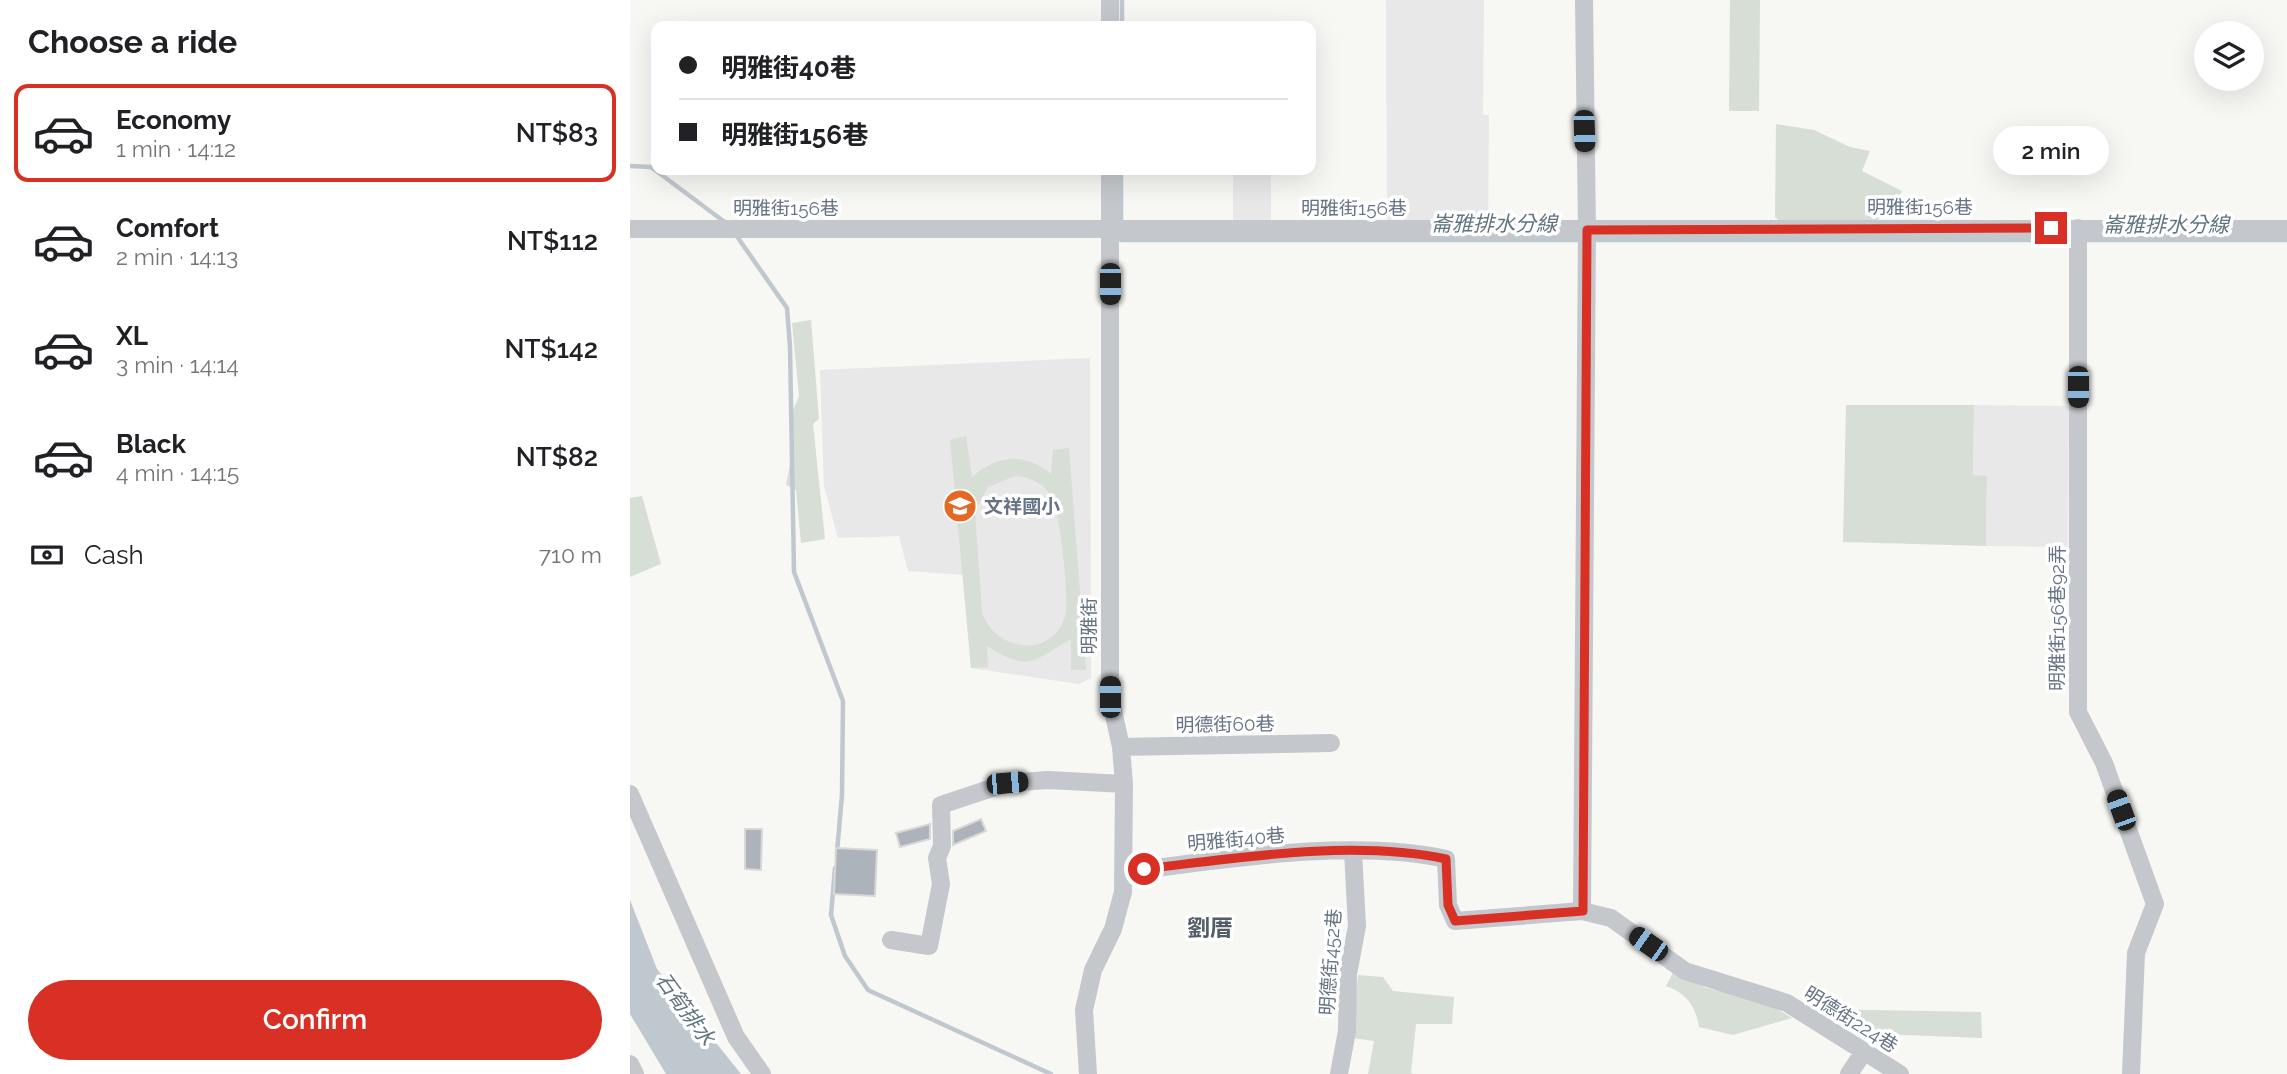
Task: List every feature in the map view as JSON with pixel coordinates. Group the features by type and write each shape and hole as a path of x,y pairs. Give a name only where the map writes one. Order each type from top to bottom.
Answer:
{"street":[{"path":"1110,0 1110,21"},
{"path":"1583,911 1587,230 1584,0"},
{"name":"明雅街","path":"1088,1074 1084,1010 1093,970 1120,910 1124,872 1121,747 1110,697 1110,175"},
{"name":"明雅街156巷92弄","path":"2078,228 2078,712 2104,763 2155,904 2136,953 2131,1074"},
{"name":"明雅街156巷","path":"630,229 2287,229"},
{"name":"明德街60巷","path":"1121,747 1331,743"},
{"path":"891,940 929,946 941,884 937,858 942,846 941,804 1007,783 1048,780 1124,785"},
{"path":"630,794 737,1037 762,1074"},
{"name":"明德街224巷","path":"1353,852 1423,854 1446,859 1448,905 1455,921 1583,911 1611,918 1685,971 1787,1003 1900,1074"},
{"name":"明雅街40巷","path":"1124,872 1353,852"},
{"name":"明德街452巷","path":"1339,1074 1347,1031 1348,974 1357,926 1353,852"},
{"path":"1849,1074 1863,1053"},
{"path":"630,1064 635,1074"}],"shaded area":[{"path":"1386,0 1484,0 1483,115 1489,115 1488,222 1387,222"},
{"path":"1730,0 1760,0 1759,111 1729,111"},
{"path":"1776,124 1814,130 1850,147 1870,151 1862,171 1902,191 1895,207 1872,224 1783,224 1775,217"},
{"path":"1233,175 1271,175 1271,221 1233,221"},
{"path":"811,320 819,419 813,424 825,539 801,543 796,490 786,485 791,459 790,417 799,396 792,323"},
{"name":"文祥國小","path":"1090,358 1091,678 1079,684 971,668 963,575 908,571 899,536 838,538 824,486 820,370"},
{"path":"1846,405 1974,405 1973,475 1987,476 1986,546 1843,542"},
{"path":"1974,405 2069,406 2068,547 1986,546 1987,476 1973,476"},
{"path":"966,436 972,477 991,464 1011,459 1031,462 1051,474 1053,450 1069,448 1086,670 1071,670 1071,639 1030,661 1013,659 987,646 988,667 971,668 950,440","holes":["1015,476 1040,484 1051,496 1058,519 1065,576 1065,617 1058,631 1035,645 1010,642 998,635 988,625 982,612 975,511 988,487"]},
{"path":"642,496 661,564 630,577 630,498"},
{"path":"1674,971 1706,988 1765,1001 1792,1018 1733,1035 1699,1027 1689,1001 1666,986"},
{"path":"1358,975 1383,977 1393,991 1454,997 1452,1024 1416,1024 1411,1073 1414,1074 1368,1074 1374,1041 1352,1038"},
{"path":"1817,1009 1981,1012 1982,1038 1854,1033"}],"water":[{"name":"石筍排水","path":"630,900 657,969 741,1074 666,1074 630,1014"}],"building":[{"path":"981,819 986,831 953,845 953,831"},
{"path":"930,824 930,839 900,847 896,833"},
{"path":"745,829 762,829 761,870 745,869"},
{"path":"836,848 877,850 875,896 834,894"}],"waterway":[{"path":"1122,0 1122,21"},
{"path":"630,166 651,167"},
{"path":"662,175 726,223"},
{"path":"1121,175 1121,225"},
{"name":"崙雅排水分線","path":"1121,234 1121,240 1582,240"},
{"path":"736,235 787,308 794,572 843,701 842,795 837,852"},
{"name":"崙雅排水分線","path":"1591,240 2072,240"},
{"name":"崙雅排水分線","path":"2081,240 2287,240"},
{"path":"835,868 831,915 845,956 868,990 1051,1074"}],"place":[{"name":"文祥國小","path":"960,506"}],"district":[{"name":"劉厝","path":"1210,928"}],"route":[{"path":"1144,869 1297,854 1371,851 1423,854 1446,859 1448,905 1455,921 1583,911 1587,230 2051,228"}]}
